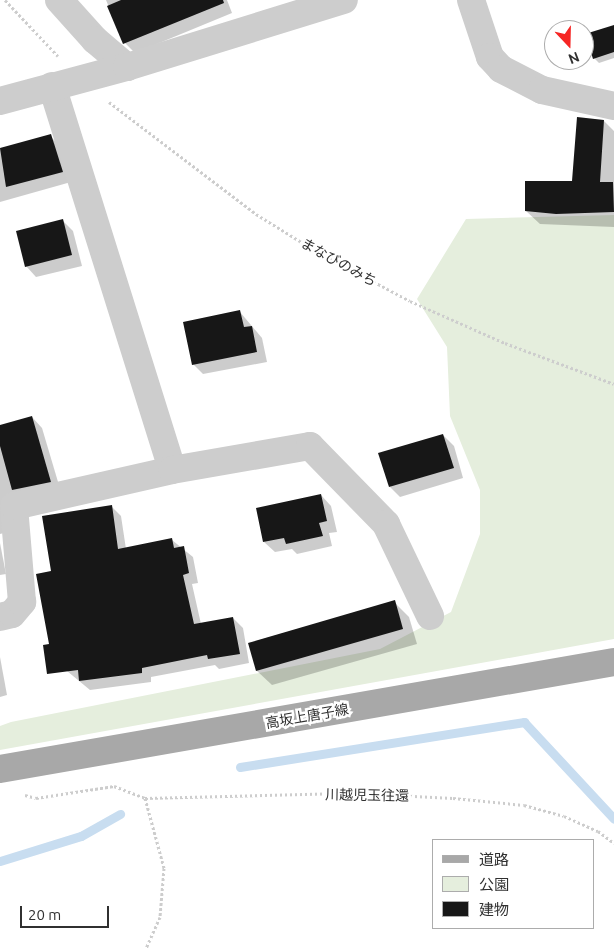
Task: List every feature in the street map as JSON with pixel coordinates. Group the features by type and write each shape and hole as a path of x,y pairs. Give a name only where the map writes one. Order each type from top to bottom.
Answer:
{"main road":[{"name":"高坂上唐子線","path":"0,769 614,662"}],"street":[{"path":"59,0 94,40 127,67"},
{"path":"0,101 127,67 344,0"},
{"path":"471,0 490,57 501,69 542,90 614,106"},
{"path":"52,86 172,470"},
{"path":"0,617 12,614 22,602 14,506 172,470 310,446 386,524 430,616"}],"path":[{"path":"5,0 65,63"},
{"name":"まなびのみち","path":"104,98 256,214 316,251 410,301 505,342 614,384"},
{"name":"川越児玉往還","path":"114,786 145,798 355,794 453,798 524,805 564,816 598,831 614,844"},
{"path":"145,798 164,868 160,917 146,949"}],"green space":[{"path":"614,215 614,639 0,750 0,726 11,722 380,649 451,612 480,534 480,490 450,416 447,347 417,299 466,219"}],"building":[{"path":"121,0 223,0 224,3 123,44 107,6"},
{"path":"614,25 614,52 594,59 594,31"},
{"path":"577,117 604,120 600,182 613,182 614,212 556,214 525,211 525,181 572,181"},
{"path":"51,134 63,172 6,187 0,148"},
{"path":"63,219 72,255 25,267 16,231"},
{"path":"240,310 244,327 252,326 257,352 192,365 183,322"},
{"path":"32,416 51,482 12,490 0,446 0,425"},
{"path":"443,434 454,468 389,487 378,453"},
{"path":"321,494 327,521 319,523 323,536 286,544 284,538 263,542 256,508"},
{"path":"112,505 118,549 172,538 174,548 184,546 189,573 183,575 194,624 233,617 240,654 208,659 207,655 142,668 142,673 79,681 78,670 47,674 43,645 49,644 36,574 51,571 42,516"},
{"path":"395,600 403,629 256,671 248,643"}],"waterway":[{"path":"240,767 524,722 614,819"},
{"path":"0,861 81,836 120,814"}]}
